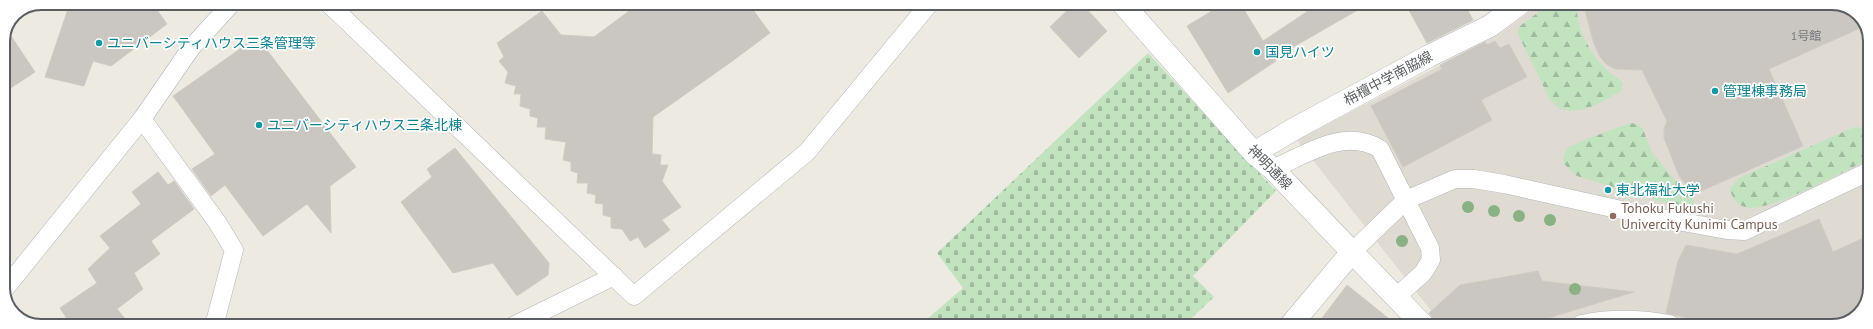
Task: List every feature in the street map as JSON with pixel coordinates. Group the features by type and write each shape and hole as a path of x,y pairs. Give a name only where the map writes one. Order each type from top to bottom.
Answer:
{"street":[{"name":"神明通線","path":"1128,10 1254,153 1273,169 1417,319"},
{"name":"栴檀中学南脇線","path":"1254,153 1294,129 1429,56 1490,26 1512,10"},
{"path":"1296,319 1352,252"}],"lane":[{"path":"10,282 142,119 191,48 226,10"},
{"path":"335,10 634,296 807,152 924,10"},
{"path":"142,119 218,222 234,250 216,319"},
{"path":"1273,169 1331,143 1354,140 1370,143 1380,149 1430,248 1431,260 1424,273 1396,297"},
{"path":"1352,252 1406,200 1455,179 1474,179 1644,215 1727,230 1744,230 1863,174"},
{"path":"527,319 614,276"}],"shaded area":[{"name":"Tohoku Fukushi Univercity Kunimi Campus","path":"1532,10 1836,10 1851,16 1860,27 1863,39 1863,292 1857,307 1848,315 1836,319 1654,319 1606,312 1578,319 1438,319 1297,140 1498,35"}],"green space":[{"path":"1541,10 1577,10 1580,29 1584,38 1600,63 1621,81 1623,84 1621,91 1591,107 1575,111 1559,108 1550,100 1518,34 1519,27"},
{"path":"1148,53 1276,191 1193,276 1214,297 1190,319 927,319 963,288 937,253"},
{"path":"1630,123 1637,124 1643,129 1651,151 1674,179 1689,192 1693,197 1694,204 1690,207 1683,208 1577,176 1564,164 1563,157 1567,148"},
{"path":"1855,127 1863,128 1863,162 1787,198 1755,208 1745,207 1737,202 1730,189 1739,178"}],"building":[{"name":"ユニバーシティハウス三条管理等","path":"68,10 157,10 167,24 111,66 93,61 84,86 45,77"},
{"path":"631,10 753,10 770,33 653,117 652,154 661,155 660,165 668,165 662,181 681,207 662,220 670,230 645,248 638,237 630,241 622,229 611,228 611,217 603,215 603,204 595,203 596,195 587,193 588,183 577,183 578,173 571,171 571,162 563,160 566,142 545,139 546,127 537,127 538,118 530,116 530,109 520,106 521,94 514,94 516,86 505,83 508,72 499,61 504,57 497,43 542,11 561,35 594,37"},
{"path":"1068,10 1088,10 1107,31 1079,58 1050,27"},
{"path":"1213,10 1244,10 1263,41 1310,10 1358,10 1274,58 1276,61 1228,93 1187,26"},
{"path":"1409,10 1468,10 1473,20 1427,43"},
{"name":"管理棟事務局","path":"1585,10 1836,10 1851,16 1860,28 1769,69 1803,146 1699,192 1689,188 1679,176 1664,138 1664,129 1667,121 1642,70 1615,69 1606,64 1600,57 1594,44"},
{"path":"11,36 35,72 10,88"},
{"name":"ユニバーシティハウス三条北棟","path":"257,37 356,167 330,186 331,233 307,204 263,236 225,185 211,196 192,169 215,154 173,96"},
{"path":"1495,41 1500,48 1509,44 1527,77 1481,100 1492,120 1403,167 1371,106 1442,69 1440,65 1485,42 1487,45"},
{"path":"455,148 549,263 548,275 517,296 493,263 453,273 401,202 432,177 427,169"},
{"path":"158,172 168,185 174,181 194,209 151,241 160,254 134,273 143,289 117,309 125,319 67,319 60,308 97,283 88,269 110,248 100,236 141,204 132,192"},
{"path":"1819,219 1833,252 1863,238 1863,292 1859,304 1848,315 1836,319 1693,319 1666,313 1678,261 1686,245 1737,254"},
{"path":"1538,271 1542,281 1634,292 1545,319 1433,319 1429,313 1460,285"},
{"path":"1347,285 1389,319 1321,319"}],"place":[{"name":"ユニバーシティハウス三条管理等","path":"99,43"},
{"name":"国見ハイツ","path":"1257,52"},
{"name":"管理棟事務局","path":"1715,91"},
{"name":"ユニバーシティハウス三条北棟","path":"259,125"},
{"name":"東北福祉大学","path":"1608,190"},
{"name":"Tohoku Fukushi Univercity Kunimi Campus","path":"1613,216"}]}
